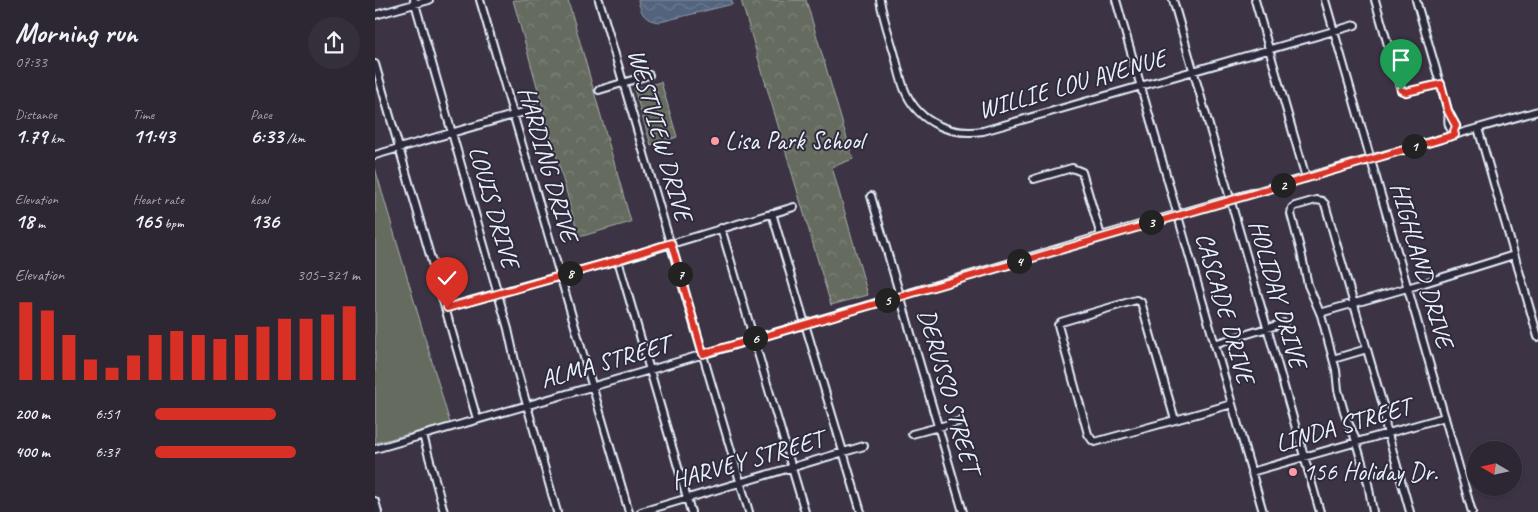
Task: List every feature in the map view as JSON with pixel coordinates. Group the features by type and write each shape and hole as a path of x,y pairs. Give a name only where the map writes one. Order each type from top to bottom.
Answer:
{"street":[{"path":"375,15 414,2 429,0"},
{"name":"HARDING DRIVE","path":"480,0 629,512"},
{"name":"WESTVIEW DRIVE","path":"599,0 749,512"},
{"name":"WILLIE LOU AVENUE","path":"880,0 901,79 909,98 926,118 947,129 964,132 983,131 1355,25"},
{"name":"CASCADE DRIVE","path":"1116,0 1263,512"},
{"name":"HOLIDAY DRIVE","path":"1173,0 1320,512"},
{"path":"1255,0 1306,178"},
{"name":"HIGHLAND DRIVE","path":"1325,0 1472,512"},
{"path":"1375,0 1401,90 1406,92 1441,84"},
{"path":"1416,0 1449,112 1456,126 1454,133"},
{"name":"LOUIS DRIVE","path":"414,2 498,294 557,512"},
{"path":"375,64 477,420"},
{"path":"599,90 649,74"},
{"path":"375,155 534,109"},
{"name":"ALMA STREET","path":"375,449 650,370 1101,236 1371,159 1454,133 1538,111"},
{"path":"1478,128 1538,336"},
{"path":"1034,179 1072,168 1082,172 1101,236"},
{"name":"DERUSSO STREET","path":"871,196 963,512"},
{"path":"1373,512 1368,483 1338,390 1336,370 1320,313 1306,279 1291,214 1292,208 1317,200 1322,200 1325,204 1383,405 1387,434 1410,512"},
{"path":"446,308 618,260 793,207"},
{"path":"772,213 861,512"},
{"path":"721,228 805,512"},
{"path":"1320,313 1514,255"},
{"path":"618,260 691,512"},
{"path":"1175,420 1141,302 1138,300 1061,322 1058,325 1092,440 1095,442 1175,420 1232,404"},
{"path":"1214,344 1284,323"},
{"path":"1333,359 1367,349"},
{"name":"LINDA STREET","path":"1251,472 1445,417"},
{"path":"912,434 961,421"},
{"path":"423,435 444,512"},
{"name":"HARVEY STREET","path":"641,512 864,446"},
{"path":"375,501 378,512"}],"green space":[{"path":"513,0 568,0 631,222 579,237"},
{"path":"741,0 806,0 853,159 832,167 868,295 831,305"},
{"path":"661,82 677,137 651,145 634,89"},
{"path":"375,168 450,423 375,443"}],"water":[{"path":"638,0 731,0 733,4 660,22 645,16"}],"place":[{"name":"Lisa Park School","path":"715,141"},
{"name":"156 Holiday Dr.","path":"1293,472"}],"route":[{"path":"447,308 618,260 671,243 703,354 1101,236 1455,135 1456,126 1448,111 1441,84 1406,92 1401,90"}]}
